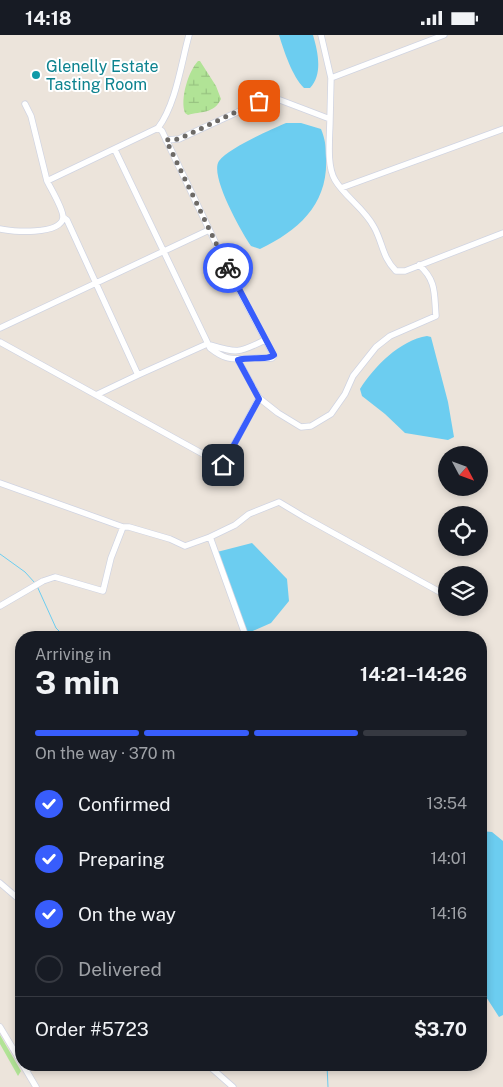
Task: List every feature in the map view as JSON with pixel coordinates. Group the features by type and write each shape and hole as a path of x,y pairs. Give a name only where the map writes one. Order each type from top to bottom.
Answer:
{"street":[{"path":"47,181 158,128 163,122 172,99 189,35"},
{"path":"321,35 331,78 329,154 332,173 341,188 362,209 374,227 387,262 396,271 405,271 503,233"},
{"path":"331,78 444,35"},
{"path":"166,140 179,139 266,99 280,100 330,119"},
{"path":"25,104 31,117 47,181 67,220 138,375"},
{"path":"115,150 207,344 215,352 238,360 258,357 272,358 274,355 209,230 162,131 158,128"},
{"path":"341,188 503,129"},
{"path":"0,229 21,231 42,229 59,224 64,217"},
{"path":"0,328 209,230"},
{"path":"238,360 259,399 301,427 311,426 331,414 345,394 353,375 376,347 390,335 436,316 435,292 432,279 419,265"},
{"path":"96,395 207,344 232,352 247,349 265,340"},
{"path":"0,342 223,465 259,399"},
{"path":"0,483 123,527 130,527 170,539 185,546 210,537 235,525 249,514 279,502 438,591"},
{"path":"0,606 49,578 55,577 103,591 111,559 123,527"},
{"path":"210,537 244,631"},
{"path":"0,883 15,896"},
{"path":"0,1027 15,1052"},
{"path":"26,1071 36,1087"},
{"path":"215,1071 233,1087"}],"green space":[{"path":"198,61 200,61 216,86 221,99 211,110 188,115 185,113 184,93 191,72"},
{"path":"0,1035 15,1061 15,1071 0,1044"}],"water":[{"path":"279,35 313,35 318,56 318,70 317,76 310,88 304,88 296,77"},
{"path":"286,123 301,123 321,129 326,152 326,173 323,188 309,213 299,224 288,233 260,249 251,246 234,217 222,191 217,168 219,161 231,151"},
{"path":"427,336 431,337 448,402 454,437 448,440 405,433 362,396 360,389 389,356 407,343"},
{"path":"252,543 287,579 289,601 271,623 253,631 245,631 217,552"},
{"path":"487,832 492,832 503,841 503,1015 499,1017 487,998"}],"waterway":[{"path":"0,554 25,572 35,583"},
{"path":"37,586 59,631"},
{"path":"327,1071 328,1087"}],"way so far":[{"path":"228,268 166,140 179,139 259,101"}],"place":[{"name":"Glenelly Estate Tasting Room","path":"36,75"}],"route":[{"path":"223,465 259,399 238,360 258,357 269,359 274,355 228,268"}]}
